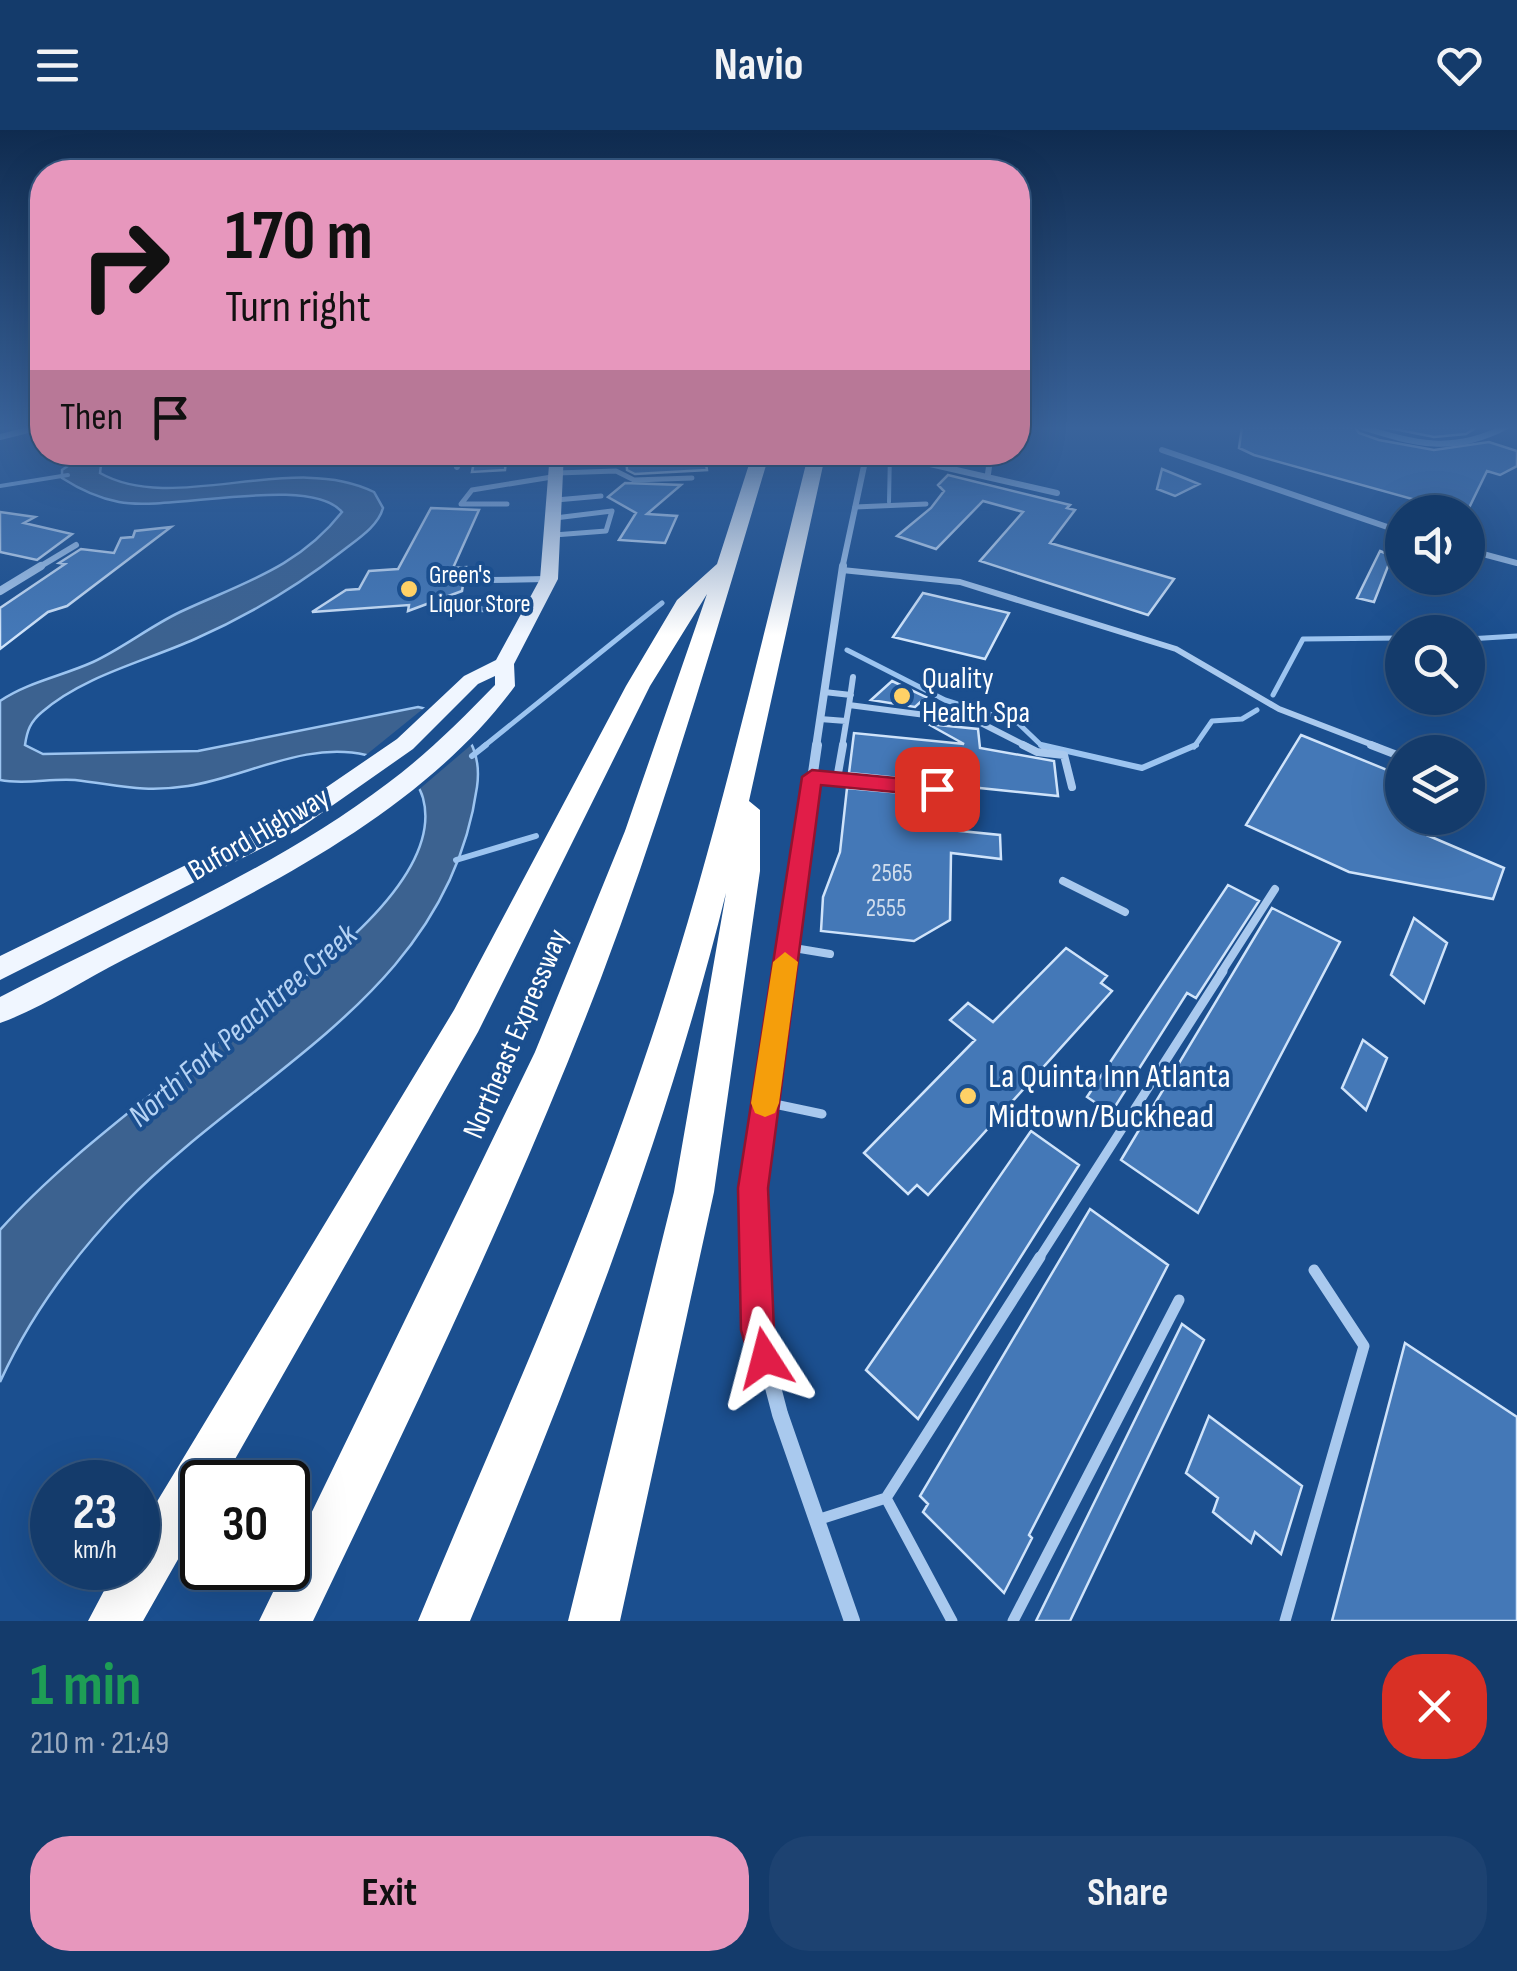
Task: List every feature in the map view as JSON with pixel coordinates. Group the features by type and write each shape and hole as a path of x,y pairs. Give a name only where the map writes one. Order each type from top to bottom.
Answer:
{"highway":[{"name":"Northeast Expressway","path":"284,1621 379,1432 554,1050 656,778 747,497"},
{"path":"444,1621 518,1450 633,1142 685,986 746,757 807,497"},
{"path":"114,1621 466,1020 638,686 688,600 724,567"},
{"path":"594,1621 694,1192 745,871 746,757"}],"main road":[{"name":"Buford Highway","path":"0,1011 312,844 394,790 493,700 505,686 504,664 548,579 556,497"},
{"name":"Buford Highway","path":"0,969 288,825 393,754 471,680 504,664"},
{"path":"0,987 8,990 68,973"}],"street":[{"path":"852,1621 780,1414 758,1330 753,1188 842,570 857,497"},
{"path":"1298,497 1385,526"},
{"path":"0,591 76,545"},
{"path":"1485,555 1517,564"}],"lane":[{"path":"467,497 461,504 506,504"},
{"path":"555,518 599,497"},
{"path":"855,507 926,504"},
{"path":"612,512 606,530 555,518 612,512"},
{"path":"842,570 960,582 1176,650 1279,709 1385,750"},
{"path":"491,580 548,579"},
{"path":"476,609 533,611"},
{"path":"837,780 853,676"},
{"path":"824,692 851,694"},
{"path":"849,706 979,722 1037,752 1064,755 1072,787"},
{"path":"820,719 846,722"},
{"path":"812,777 937,789"},
{"path":"1064,881 1125,912"},
{"path":"818,1520 886,1498 1276,888"},
{"path":"788,947 830,954"},
{"path":"765,1102 822,1114"},
{"path":"1285,1621 1364,1346 1314,1270"},
{"path":"1013,1621 1178,1300"},
{"path":"886,1498 952,1621"}],"water":[{"path":"100,497 248,497 142,504"},
{"name":"North Fork Peachtree Creek","path":"303,497 377,497 383,508 360,538 271,600 214,630 58,699 35,719 25,745 43,754 198,751 418,707 456,724 476,757 477,787 459,859 428,920 387,974 339,1022 176,1155 88,1244 25,1334 0,1382 0,1230 94,1141 301,980 379,910 407,872 423,835 423,798 415,782 401,770 366,755 343,752 298,756 210,782 172,788 131,788 75,780 0,780 0,701 93,662 180,612 288,561 342,512 325,501"}],"pier":[{"path":"429,704 461,719 477,740 416,792 389,767 361,759"}],"building":[{"path":"608,497 667,497 647,514 677,516 665,543 619,540 636,513"},
{"path":"940,497 1036,497 1070,505 1067,508 1075,510 1050,543 1174,579 1148,615 980,561 1023,512 983,501 936,549 897,536"},
{"path":"431,508 479,510 453,568 466,567 462,591 408,611 409,605 312,612 346,590 359,589 369,571 398,569"},
{"path":"0,512 35,517 24,523 72,534 37,560 0,552"},
{"path":"171,527 67,606 48,612 0,649 0,608 65,564 59,563 81,549 114,553 121,538 133,537 135,531"},
{"path":"1380,551 1385,553 1385,574 1374,602 1357,598"},
{"path":"923,593 1009,613 985,659 893,637"},
{"path":"892,681 926,697 915,707 871,700"},
{"path":"928,724 978,729 980,748 1054,761 1058,796 950,785 951,830 1000,835 1001,859 951,853 950,920 914,941 821,931 823,897 840,852 847,788 936,796 944,791 938,782 849,773 854,733 964,744"},
{"path":"1301,735 1385,769 1385,835 1427,835 1504,868 1493,899 1349,872 1246,825"},
{"path":"1228,885 1259,901 1196,998 1187,993 1111,1113 1087,1097"},
{"path":"1272,908 1340,942 1198,1213 1121,1160"},
{"path":"1414,918 1447,943 1424,1003 1391,975"},
{"name":"La Quinta Inn Atlanta Midtown/Buckhead","path":"1066,948 1107,976 1101,983 1112,991 928,1195 917,1185 908,1194 864,1153 975,1040 950,1020 968,1003 993,1022"},
{"path":"1363,1040 1387,1058 1366,1110 1342,1088"},
{"path":"1031,1131 1079,1165 918,1419 866,1370"},
{"path":"1090,1209 1168,1265 1029,1535 1032,1538 1004,1593 923,1512 928,1504 920,1496"},
{"path":"1182,1324 1204,1340 1070,1621 1036,1621"},
{"path":"1405,1343 1517,1417 1517,1621 1332,1621"},
{"path":"1209,1416 1302,1486 1281,1554 1255,1532 1251,1543 1213,1512 1218,1498 1186,1473"}],"waterway":[{"path":"889,497 889,502"},
{"path":"483,747 662,603"},
{"path":"1485,638 1517,636"},
{"path":"1273,695 1303,639 1385,638"},
{"path":"847,650 945,700 1018,723 1043,747"},
{"path":"1195,745 1212,721 1242,719 1257,710"},
{"path":"472,756 486,745"},
{"path":"1041,745 1142,768 1195,745"},
{"path":"456,860 536,836"}],"slow traffic":[{"path":"765,1103 785,962"}],"place":[{"name":"Green's Liquor Store","path":"409,589"},
{"name":"Quality Health Spa","path":"902,696"},
{"name":"La Quinta Inn Atlanta Midtown/Buckhead","path":"968,1096"}],"route":[{"path":"765,1358 758,1330 753,1188 812,777 937,789"}]}
